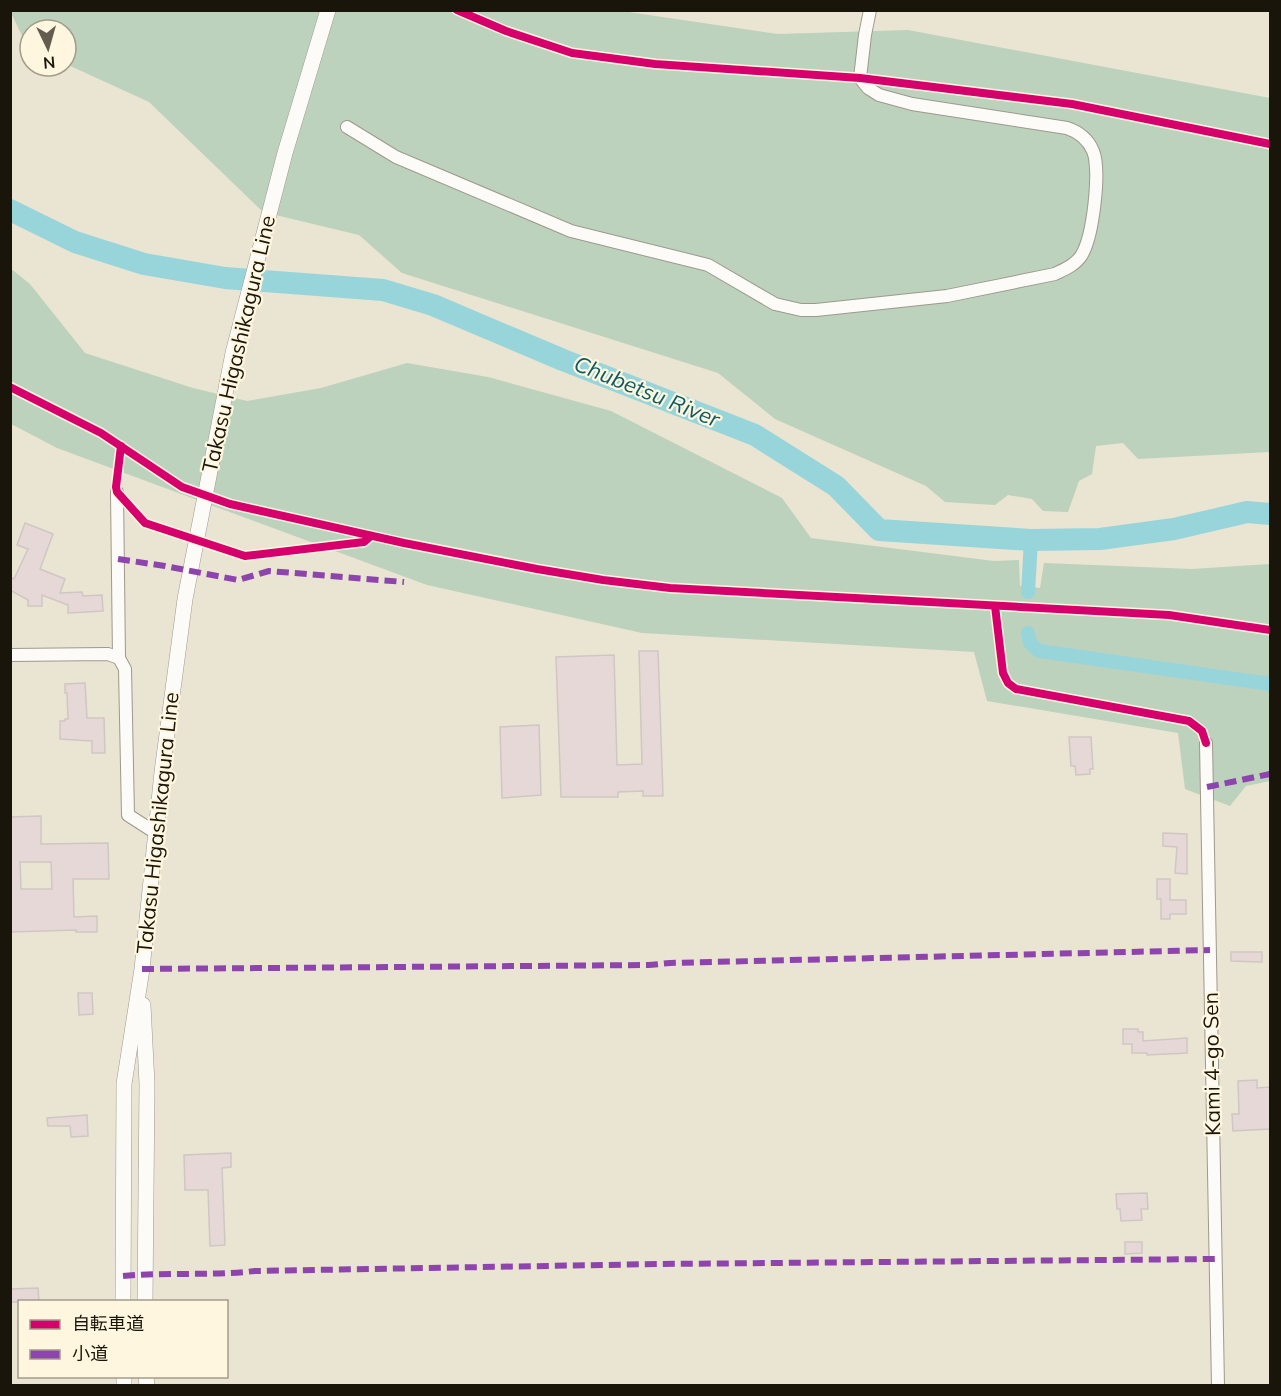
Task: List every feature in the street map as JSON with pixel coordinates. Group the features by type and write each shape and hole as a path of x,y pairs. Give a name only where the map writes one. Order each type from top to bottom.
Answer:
{"main road":[{"name":"Takasu Higashikagura Line","path":"123,1300 124,1084 142,969 162,772 185,599 233,353 285,153 328,10"},
{"name":"Takasu Higashikagura Line","path":"142,969 147,1084 145,1300"}],"street":[{"path":"347,127 396,157 571,231 708,265 775,304 786,308 816,310 947,296 1055,274 1080,258 1091,234 1095,194 1096,158 1086,139 1067,128 912,105 879,95 868,88 860,78 870,10"},
{"path":"117,492 119,658 125,669 128,815 156,833"},
{"path":"10,655 108,654 119,658"},
{"name":"Kami 4-go Sen","path":"1206,743 1218,1386"}],"green space":[{"path":"615,10 778,34 908,30 1270,98 1270,452 1138,459 1123,443 1096,446 1092,474 1079,481 1068,512 1043,511 1032,499 1008,495 995,505 945,502 926,486 775,419 718,373 402,273 359,235 263,212 149,102 78,69 78,18 18,18 18,27 10,11"},
{"path":"10,268 30,284 85,353 193,388 247,401 321,388 407,363 488,377 611,411 782,498 811,538 994,561 1019,560 1020,586 1040,588 1044,563 1192,569 1270,564 1270,781 1246,786 1230,806 1185,789 1178,733 987,701 974,652 642,633 427,585 57,448 11,424"}],"building":[{"path":"25,523 53,534 40,569 65,579 60,593 82,592 83,596 102,595 103,611 68,613 68,605 42,595 42,606 28,606 28,600 10,590 10,577 14,579 28,549 17,545"},
{"path":"639,651 658,651 663,796 643,796 643,791 618,792 618,797 561,797 556,657 614,655 617,765 642,764"},
{"path":"85,683 87,718 104,718 105,753 92,753 92,741 60,739 60,721 68,719 65,684"},
{"path":"539,725 541,795 502,798 500,727"},
{"path":"1069,737 1091,737 1093,769 1090,769 1090,774 1076,775 1075,766 1071,766"},
{"path":"41,816 41,844 108,843 109,879 73,879 74,917 97,916 97,932 76,932 76,930 10,932 10,817","holes":["20,862 51,862 52,889 21,889"]},
{"path":"1163,833 1187,834 1187,874 1175,873 1177,847 1163,846"},
{"path":"1157,879 1170,879 1170,900 1186,900 1186,914 1170,914 1170,919 1161,919 1161,899 1157,899"},
{"path":"1231,952 1262,952 1262,962 1231,961"},
{"path":"78,993 92,993 93,1014 79,1015"},
{"path":"1123,1029 1138,1029 1138,1032 1143,1032 1143,1041 1187,1038 1187,1053 1147,1055 1147,1053 1132,1053 1132,1044 1123,1044"},
{"path":"1257,1080 1257,1088 1270,1087 1270,1129 1233,1131 1232,1114 1239,1114 1238,1081"},
{"path":"87,1115 88,1136 71,1137 70,1126 48,1126 47,1118"},
{"path":"231,1153 231,1167 222,1168 225,1245 210,1246 208,1190 185,1190 184,1155"},
{"path":"1147,1193 1148,1209 1141,1209 1142,1220 1121,1221 1116,1194"},
{"path":"1125,1242 1142,1242 1142,1253 1125,1254"},
{"path":"38,1288 39,1300 10,1302 10,1289"}],"waterway":[{"name":"Chubetsu River","path":"10,210 75,242 144,264 225,278 383,290 433,305 563,360 755,435 836,486 879,530 1031,540 1100,539 1174,529 1247,512 1270,514"},
{"path":"1028,592 1031,540"},
{"path":"1028,633 1030,643 1039,651 1270,684"}],"marked path":[{"path":"118,559 238,580 269,571 404,582"},
{"path":"1207,787 1270,774"},
{"path":"142,969 649,965 1210,950"},
{"path":"123,1276 255,1271 660,1264 1215,1259"}],"cycle path":[{"path":"457,10 506,31 572,53 655,64 860,78 1072,104 1270,144"},
{"path":"10,387 101,433 182,487 230,504 404,543 537,569 670,588 1169,615 1270,630"},
{"path":"121,446 117,492 145,523 245,556 364,542 371,536"},
{"path":"995,606 1003,673 1008,683 1016,689 1189,721 1202,731 1206,743"}]}
